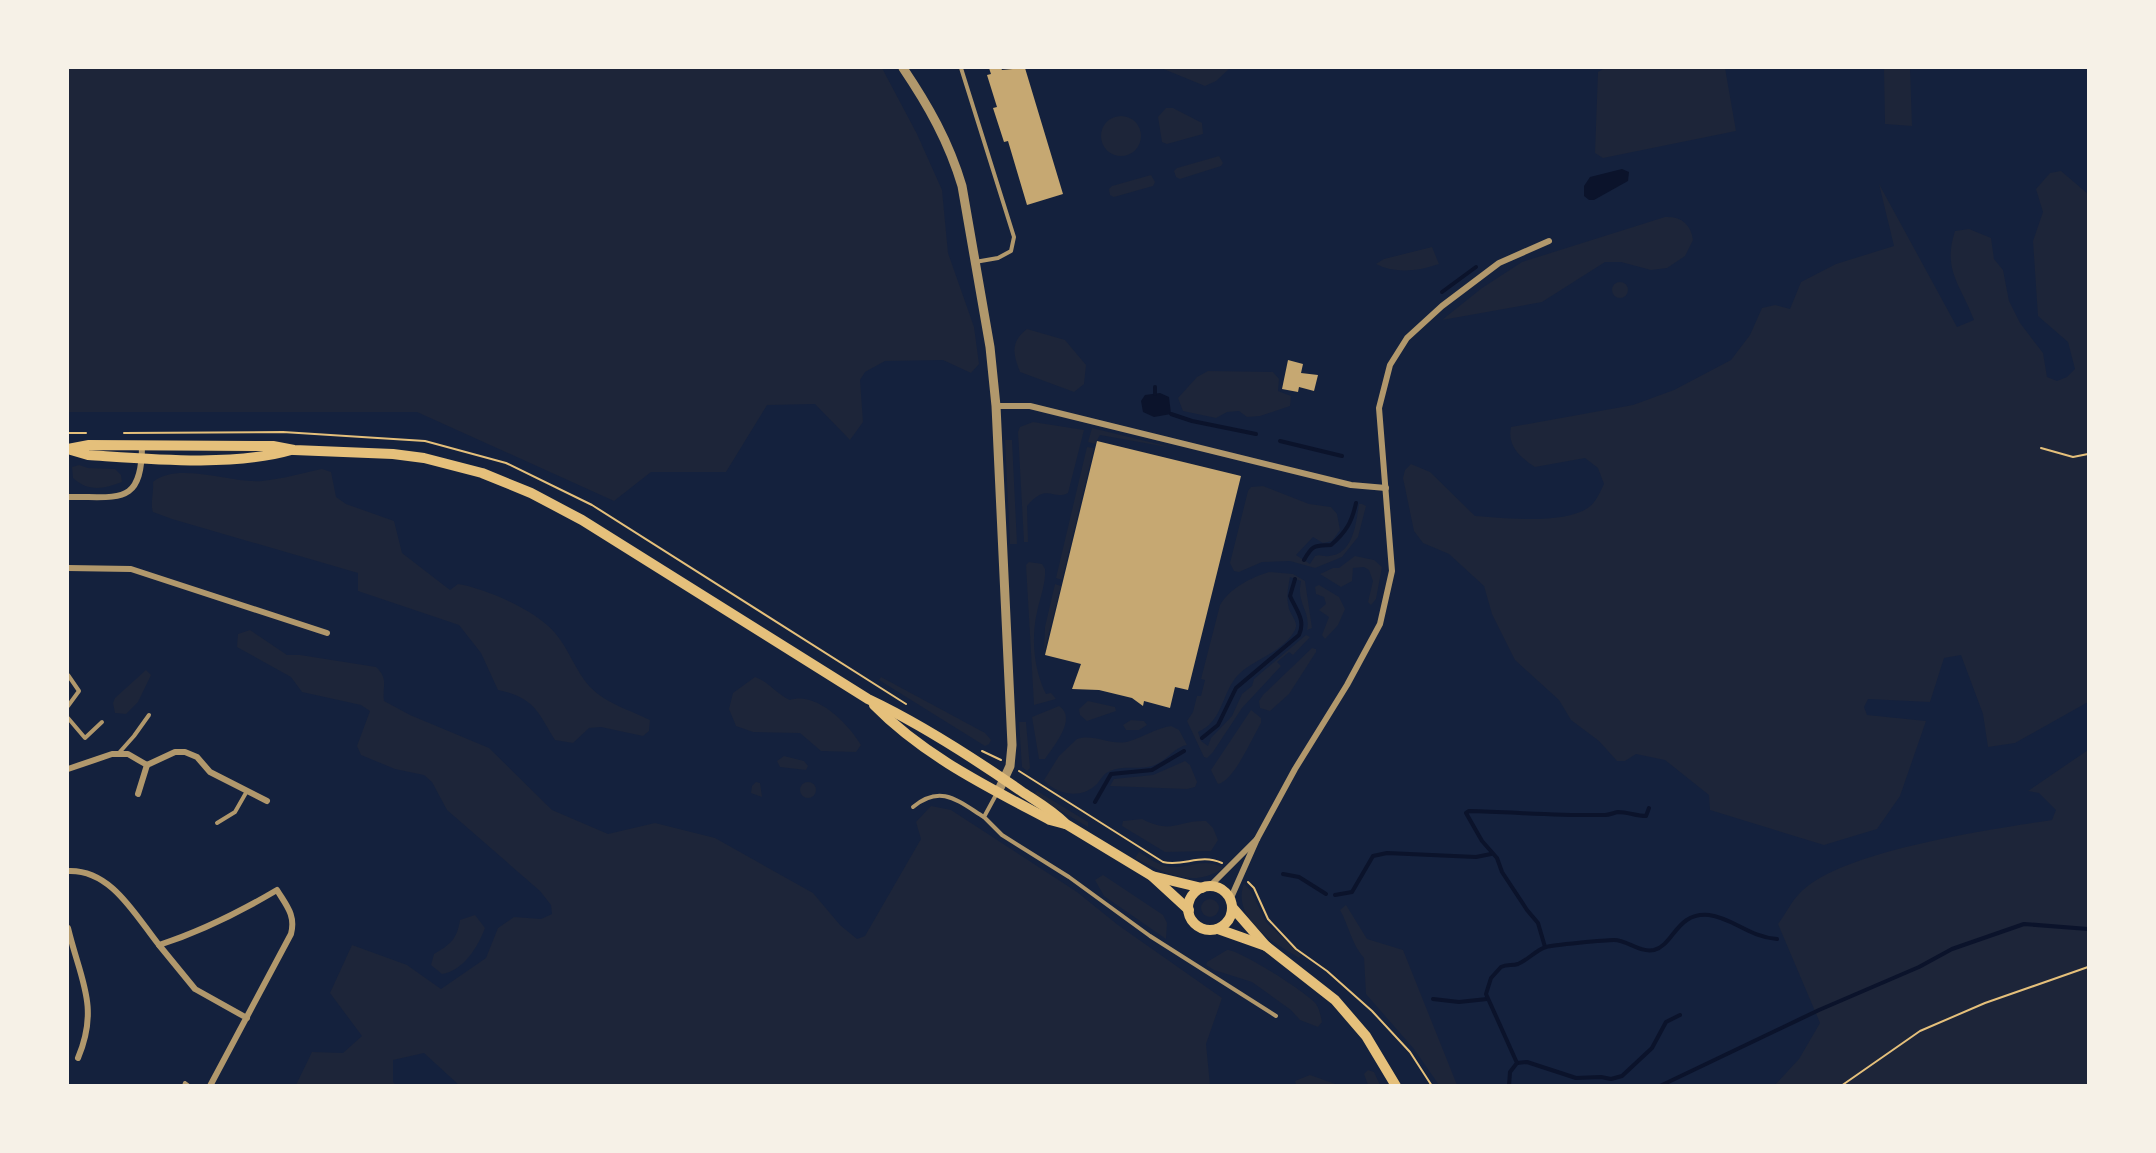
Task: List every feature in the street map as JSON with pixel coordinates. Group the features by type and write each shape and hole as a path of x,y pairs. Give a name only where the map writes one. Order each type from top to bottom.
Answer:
{"main road":[{"path":"68,449 89,445 273,446 294,450 424,458 501,480 582,520 868,699 898,713 1005,780 1056,813 1065,824"},
{"path":"68,449 88,455 142,458 273,455 294,450"},
{"path":"868,699 916,742 998,792 1050,820 1065,824 1152,876 1189,910"},
{"path":"1152,876 1222,890 1266,946 1335,1000 1366,1036 1396,1086"},
{"path":"1205,888 1192,897 1189,910 1190,917 1199,927 1218,929 1266,946"},
{"path":"1218,929 1229,920 1231,904"}],"street":[{"path":"903,68 943,134 962,186 990,347 996,406 1012,745 1010,766 998,792"},
{"path":"1231,904 1257,839 1380,624 1392,571 1379,408 1382,387 1399,348 1423,321 1481,276 1511,256 1549,241"},
{"path":"996,406 1030,406 1351,485 1386,488"},
{"path":"68,497 124,494 135,486 139,479 142,445"},
{"path":"68,568 131,569 327,633"},
{"path":"138,794 147,765 175,752 185,752 197,757 210,772 267,801"},
{"path":"68,769 117,754 128,753 147,765"},
{"path":"1205,888 1229,868 1257,839"},
{"path":"68,871 90,873 109,885 195,989 247,1018"},
{"path":"159,945 201,931 232,917 277,890 291,913 294,923 291,934 210,1086"},
{"path":"68,928 90,1005 88,1034 78,1058"}],"lane":[{"path":"961,68 1014,237 1011,251 1006,255 974,262"},
{"path":"68,675 77,684 79,692 68,706"},
{"path":"117,754 134,736 149,714"},
{"path":"68,718 85,738 102,722"},
{"path":"217,823 235,812 247,791"},
{"path":"984,816 998,792"},
{"path":"913,807 923,799 941,795 953,798 984,816 1002,835 1069,876 1150,936 1276,1016"},
{"path":"184,1086 185,1083 189,1086"}],"path":[{"path":"113,433 283,432 425,441 506,463 592,505 914,710"},
{"path":"68,433 90,433"},
{"path":"2041,448 2073,457 2088,454"},
{"path":"973,746 1010,766 1163,862 1172,864 1203,858 1214,860 1229,868"},
{"path":"1241,876 1254,888 1264,913 1282,934 1372,1011 1410,1052 1432,1086"},
{"path":"1841,1086 1920,1031 1985,1003 2088,967"}],"shaded area":[{"path":"68,68 882,68 917,134 942,190 948,253 974,327 979,364 971,373 943,360 885,361 865,372 860,380 863,422 850,440 815,404 767,405 726,472 651,472 614,501 417,412 68,412"},
{"path":"1161,68 1230,68 1216,81 1205,86"},
{"path":"1605,68 1725,68 1736,131 1603,158 1595,153 1598,72"},
{"path":"1884,68 1910,68 1912,126 1885,124"},
{"path":"1166,108 1173,108 1202,123 1203,134 1167,144 1162,142 1158,117"},
{"path":"1121,116 1135,122 1141,136 1135,150 1121,156 1107,150 1101,136 1107,122"},
{"path":"1219,156 1223,163 1221,166 1180,179 1176,177 1174,171 1177,168"},
{"path":"1622,169 1629,172 1628,181 1594,200 1589,200 1584,196 1584,186 1590,177"},
{"path":"2061,171 2088,194 2088,702 2015,743 1988,747 1983,714 1961,655 1944,658 1930,702 1868,699 1864,707 1867,715 1926,721 1900,796 1877,829 1824,845 1710,810 1709,795 1665,760 1636,754 1625,761 1617,761 1599,741 1571,720 1559,700 1515,660 1492,614 1484,586 1449,554 1423,543 1414,531 1403,478 1405,470 1411,464 1430,472 1475,516 1518,519 1550,518 1579,513 1589,507 1596,500 1604,484 1598,468 1585,458 1535,467 1524,459 1513,445 1511,427 1633,405 1674,390 1731,360 1750,335 1762,308 1775,305 1790,309 1801,282 1836,264 1894,246 1879,184 1957,327 1974,320 1955,277 1951,256 1955,231 1969,229 1991,238 1994,259 2003,270 2009,301 2020,323 2043,353 2047,377 2057,381 2067,377 2075,369 2068,342 2038,316 2033,241 2043,212 2036,189 2050,173"},
{"path":"1151,175 1155,182 1153,186 1114,197 1110,195 1109,189 1112,186"},
{"path":"1665,217 1676,218 1684,222 1693,240 1685,256 1667,268 1651,270 1621,262 1605,262 1542,302 1442,320 1482,288 1522,262"},
{"path":"1432,247 1439,264 1415,270 1399,270 1376,264 1384,259"},
{"path":"1620,282 1626,284 1628,290 1626,296 1620,298 1614,296 1612,290 1614,284"},
{"path":"1027,329 1065,340 1086,365 1084,384 1074,392 1020,372 1014,349 1018,339"},
{"path":"1208,371 1273,372 1279,379 1278,391 1291,396 1290,406 1260,416 1247,417 1239,411 1227,412 1216,418 1183,411 1178,398 1197,377"},
{"path":"1160,393 1169,397 1171,414 1154,417 1143,412 1141,401 1145,395"},
{"path":"1033,422 1084,430 1068,493 1058,495 1045,493 1027,506 1028,542 1024,542 1018,432 1020,427"},
{"path":"1092,428 1167,447 1100,435 1095,444 1088,442"},
{"path":"1005,440 1012,440 1017,544 1010,544"},
{"path":"1087,447 1094,448 1062,580 1056,578"},
{"path":"221,449 272,451 199,453"},
{"path":"79,465 88,468 115,469 121,475 122,482 103,488 84,486 73,478 72,467"},
{"path":"322,469 331,472 336,497 346,504 394,521 402,553 450,590 458,584 483,591 524,609 547,624 560,639 590,687 611,702 650,720 649,731 643,736 601,727 589,728 573,743 555,740 534,707 520,697 498,690 481,653 459,625 358,591 358,573 172,519 153,512 152,509 153,482 176,473 262,481"},
{"path":"1263,486 1309,504 1331,507 1337,514 1340,530 1332,541 1323,543 1313,537 1296,555 1310,564 1315,556 1329,556 1344,550 1352,536 1359,504 1362,504 1366,506 1358,537 1342,557 1315,568 1290,561 1262,562 1239,572 1234,571 1230,563 1248,491 1251,487"},
{"path":"1355,556 1374,560 1382,567 1376,599 1371,605 1368,602 1373,581 1369,570 1364,567 1353,568 1352,581 1341,587 1320,574 1333,568 1339,568"},
{"path":"1029,562 1042,564 1045,569 1044,585 1035,622 1035,654 1046,694 1051,693 1056,699 1034,705 1026,565"},
{"path":"1269,572 1293,574 1305,581 1312,628 1307,630 1307,617 1300,596 1301,581 1290,577 1288,600 1295,622 1295,630 1290,638 1276,650 1237,676 1217,714 1206,727 1198,732 1201,741 1208,746 1211,738 1232,716 1242,694 1252,686 1254,679 1306,635 1310,637 1293,655 1289,652 1277,662 1281,666 1242,708 1213,752 1207,758 1204,757 1187,721 1193,712 1197,696 1201,696 1205,680 1201,679 1220,605 1241,584"},
{"path":"1055,584 1061,586 1044,652 1045,627"},
{"path":"1319,585 1339,597 1345,609 1338,625 1325,639 1322,635 1329,617 1319,610 1326,604 1324,597 1316,594 1315,587"},
{"path":"250,630 287,655 376,667 384,679 384,701 410,715 489,748 552,810 608,834 655,823 715,838 813,893 840,925 857,939 865,936 921,839 916,822 931,806 951,810 1077,892 1118,925 1222,998 1206,1044 1210,1085 460,1086 424,1053 393,1060 393,1082 396,1085 296,1085 312,1052 343,1053 362,1036 330,993 352,945 407,965 441,989 486,958 498,928 514,917 541,919 552,914 551,905 540,891 447,810 432,782 424,775 395,769 361,755 357,746 370,711 361,705 302,692 291,677 237,647 238,634"},
{"path":"1312,648 1316,649 1316,652 1289,694 1270,711 1260,708 1259,701 1263,695"},
{"path":"146,670 151,675 138,702 126,714 115,713 113,703 115,698"},
{"path":"755,677 790,700 800,698 820,704 848,727 861,745 856,752 821,751 800,733 753,732 736,726 729,709 733,693"},
{"path":"881,677 985,733 991,740 989,744 985,746 879,680"},
{"path":"1088,701 1115,707 1116,711 1087,721 1080,715 1079,709"},
{"path":"1059,706 1064,711 1065,725 1045,759 1039,759 1032,717"},
{"path":"1251,710 1261,718 1261,723 1236,767 1224,781 1218,784 1211,770"},
{"path":"1131,720 1144,721 1147,725 1139,730 1126,730 1123,725"},
{"path":"1019,722 1026,722 1030,768 1027,771 1022,767"},
{"path":"1171,726 1179,730 1187,745 1182,746 1157,764 1110,771 1091,789 1077,794 1063,792 1044,780 1059,756 1077,739 1090,738 1123,742"},
{"path":"2088,750 2088,1085 1774,1086 1799,1059 1820,1023 1778,924 1799,894 1818,879 1880,854 1956,836 2052,820 2056,810 2039,793 2028,791"},
{"path":"784,756 804,761 808,766 806,770 780,767 777,761"},
{"path":"1185,761 1190,765 1197,782 1195,787 1187,789 1110,786 1114,779 1153,775"},
{"path":"756,782 760,783 762,797 751,793 752,786"},
{"path":"808,782 816,790 808,798 800,790"},
{"path":"1037,791 1088,822 1088,827 1034,795"},
{"path":"1142,819 1161,826 1206,821 1213,828 1218,840 1211,851 1165,852 1122,826 1123,821"},
{"path":"1139,852 1168,867 1210,863 1223,868 1201,877 1179,876 1156,869 1135,858"},
{"path":"1103,875 1163,915 1167,923 1166,939 1104,896 1095,880"},
{"path":"1244,883 1251,891 1266,922 1301,955 1299,958 1267,937 1249,919 1242,896"},
{"path":"1210,899 1216,902 1219,908 1216,914 1210,917 1204,914 1201,908 1204,902"},
{"path":"1346,905 1367,939 1403,950 1457,1085 1439,1085 1414,1049 1366,994 1364,958 1356,947 1340,910"},
{"path":"475,915 485,928 478,943 463,963 450,972 442,974 431,965 434,954 452,940 460,920"},
{"path":"1227,950 1245,956 1310,998 1320,1013 1322,1022 1318,1027 1300,1020 1291,1010 1252,982 1214,970 1206,965 1207,962"},
{"path":"1368,1070 1374,1072 1380,1085 1368,1085 1364,1074"},
{"path":"1310,1075 1338,1085 1296,1085 1295,1081"}],"building":[{"path":"989,68 1001,68 1002,70 1025,68 1063,194 1027,205 1008,141 1004,142 993,108 997,107 987,75 991,74"},
{"path":"1288,360 1303,364 1301,373 1318,375 1314,391 1299,387 1298,392 1282,389"},
{"path":"1097,441 1241,476 1188,690 1175,687 1170,708 1144,701 1143,706 1132,698 1099,690 1072,689 1081,664 1045,655"}],"waterway":[{"path":"1442,292 1476,267"},
{"path":"1155,387 1155,394"},
{"path":"1171,414 1192,421 1256,434"},
{"path":"1280,441 1342,456"},
{"path":"1304,560 1312,548 1331,545 1341,536 1353,516 1356,503"},
{"path":"1202,738 1218,725 1236,688 1299,635 1301,620 1290,596 1295,579"},
{"path":"1095,802 1111,774 1152,770 1184,751"},
{"path":"1545,947 1538,923 1502,872 1497,858 1482,841 1466,813 1469,811 1607,815 1618,812 1646,816 1649,808"},
{"path":"1335,895 1352,892 1373,856 1387,853 1476,857 1491,854"},
{"path":"1283,874 1299,877 1326,894"},
{"path":"1509,1086 1510,1072 1517,1063 1486,994 1491,978 1501,967 1518,964 1546,947 1568,944 1614,940 1644,950 1654,950 1661,947 1682,923 1698,915 1718,917 1758,935 1777,939"},
{"path":"1660,1086 1819,1010 1919,967 1952,949 2024,924 2088,929"},
{"path":"1433,999 1459,1002 1487,999"},
{"path":"1517,1063 1527,1062 1576,1078 1611,1079 1622,1076 1652,1048 1666,1022 1680,1015"}]}
